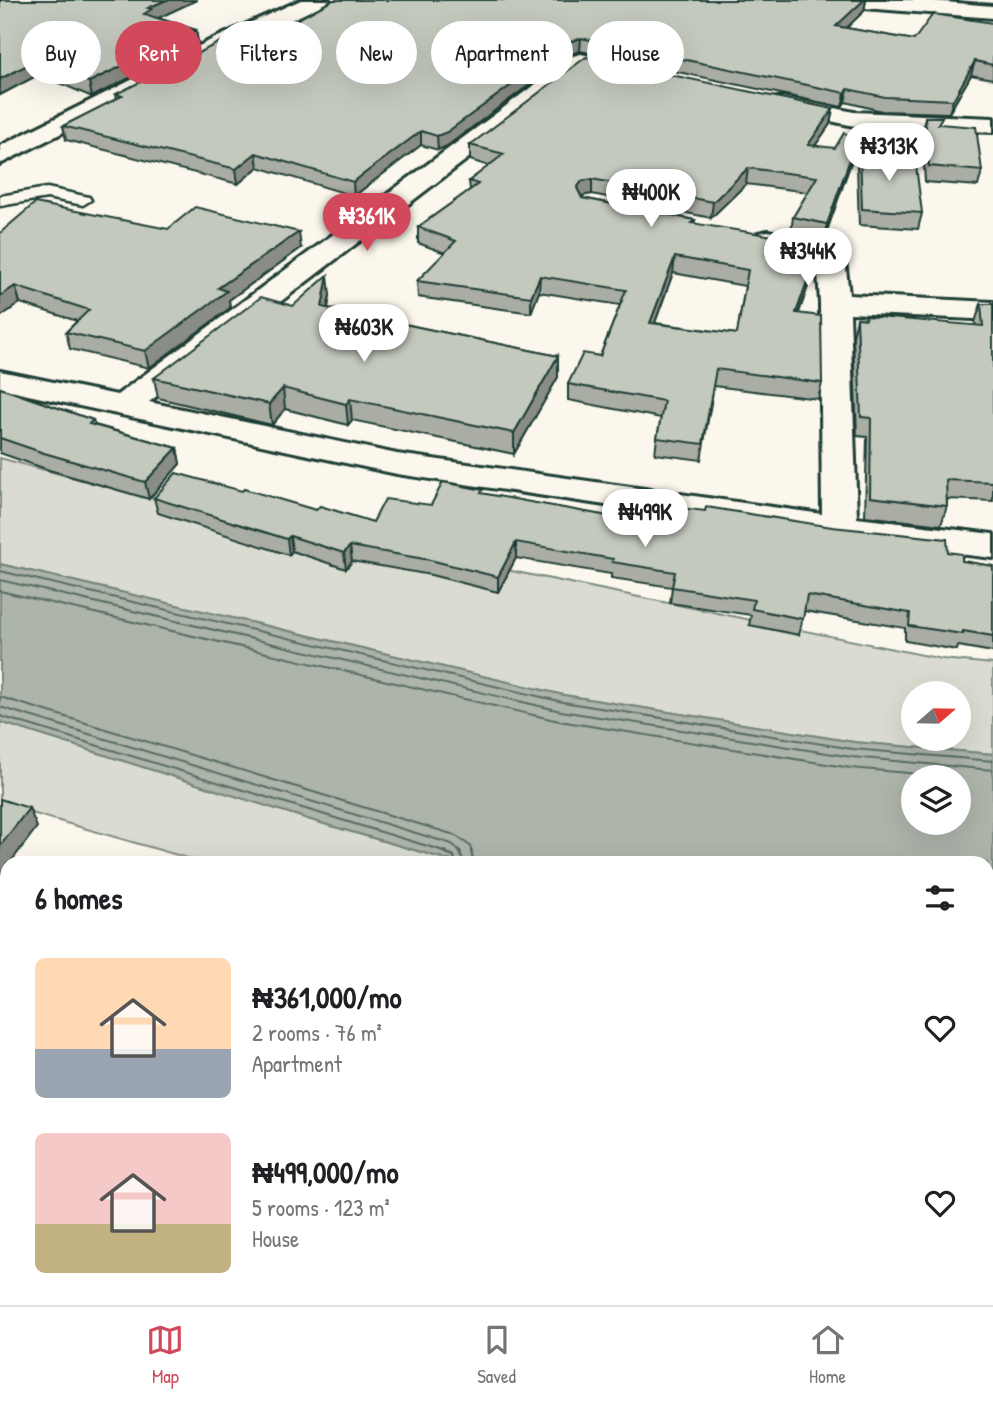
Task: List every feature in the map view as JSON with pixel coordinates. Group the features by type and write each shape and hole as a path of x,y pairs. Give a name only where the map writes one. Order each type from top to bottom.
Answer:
{"street":[{"path":"2,153 221,44 318,0"},
{"path":"838,0 993,12"},
{"path":"123,406 581,61 587,62"},
{"path":"758,99 854,119 993,125"},
{"path":"737,233 830,251 835,303 840,528"},
{"path":"835,303 993,312"},
{"path":"0,380 397,464 840,528 993,546"}],"lane":[{"path":"0,201 47,193 83,200"}],"shaded area":[{"path":"0,458 130,493 942,659 993,664 993,754 958,751 971,751 971,681 901,681 901,746 854,742 564,695 0,564"},
{"path":"0,722 314,821 435,856 181,856 0,804"}],"water":[{"path":"0,564 564,695 854,742 901,746 901,751 993,754 993,856 435,856 314,821 0,722"}],"building":[{"path":"0,0 166,0 148,8 152,9 144,14 167,21 115,21 115,69 101,76 101,21 21,21 21,68 0,79"},
{"path":"333,0 864,0 836,26 914,40 933,14 993,23 993,65 975,61 953,100 885,97 848,89 845,93 684,59 684,21 587,21 587,39 573,41 573,21 431,21 431,84 513,84 447,132 437,136 421,131 353,182 256,153 236,169 63,126 122,96 116,94 136,84 202,84 202,51 216,44 216,84 322,84 322,21 294,21"},
{"path":"586,57 587,84 684,84 684,78 833,109 808,145 835,148 844,133 857,139 827,224 793,217 817,177 748,168 713,202 592,179 582,181 577,188 582,198 695,220 691,223 817,243 818,250 796,313 821,316 822,383 716,369 703,444 657,438 664,401 568,384 583,353 600,356 626,290 540,276 531,297 417,281 456,241 418,227 478,184 469,181 504,154 470,145 550,84 573,84 573,67","holes":["675,257 748,270 737,334 650,323"]},
{"path":"925,117 942,117 938,124 976,127 982,171 929,166"},
{"path":"860,151 915,158 922,213 862,209"},
{"path":"35,203 168,229 195,207 299,232 218,288 227,291 145,351 66,332 89,310 15,286 0,296 0,233"},
{"path":"328,275 322,307 558,356 514,433 350,399 346,404 283,388 269,404 154,378 261,297 293,306"},
{"path":"981,304 993,304 993,482 946,480 947,506 870,497 871,418 861,417 857,318 866,319 866,316 983,326"},
{"path":"0,388 93,420 89,424 177,448 145,482 44,453 0,438"},
{"path":"176,473 316,510 320,506 373,522 385,499 431,505 443,482 483,490 481,493 669,527 673,507 705,511 706,507 832,527 947,539 948,552 962,554 962,561 993,566 993,636 909,626 910,613 807,595 803,619 752,609 754,600 672,587 675,572 516,542 498,577 430,560 350,546 344,553 290,536 287,539 154,498"},
{"path":"0,799 29,808 0,846"}]}
